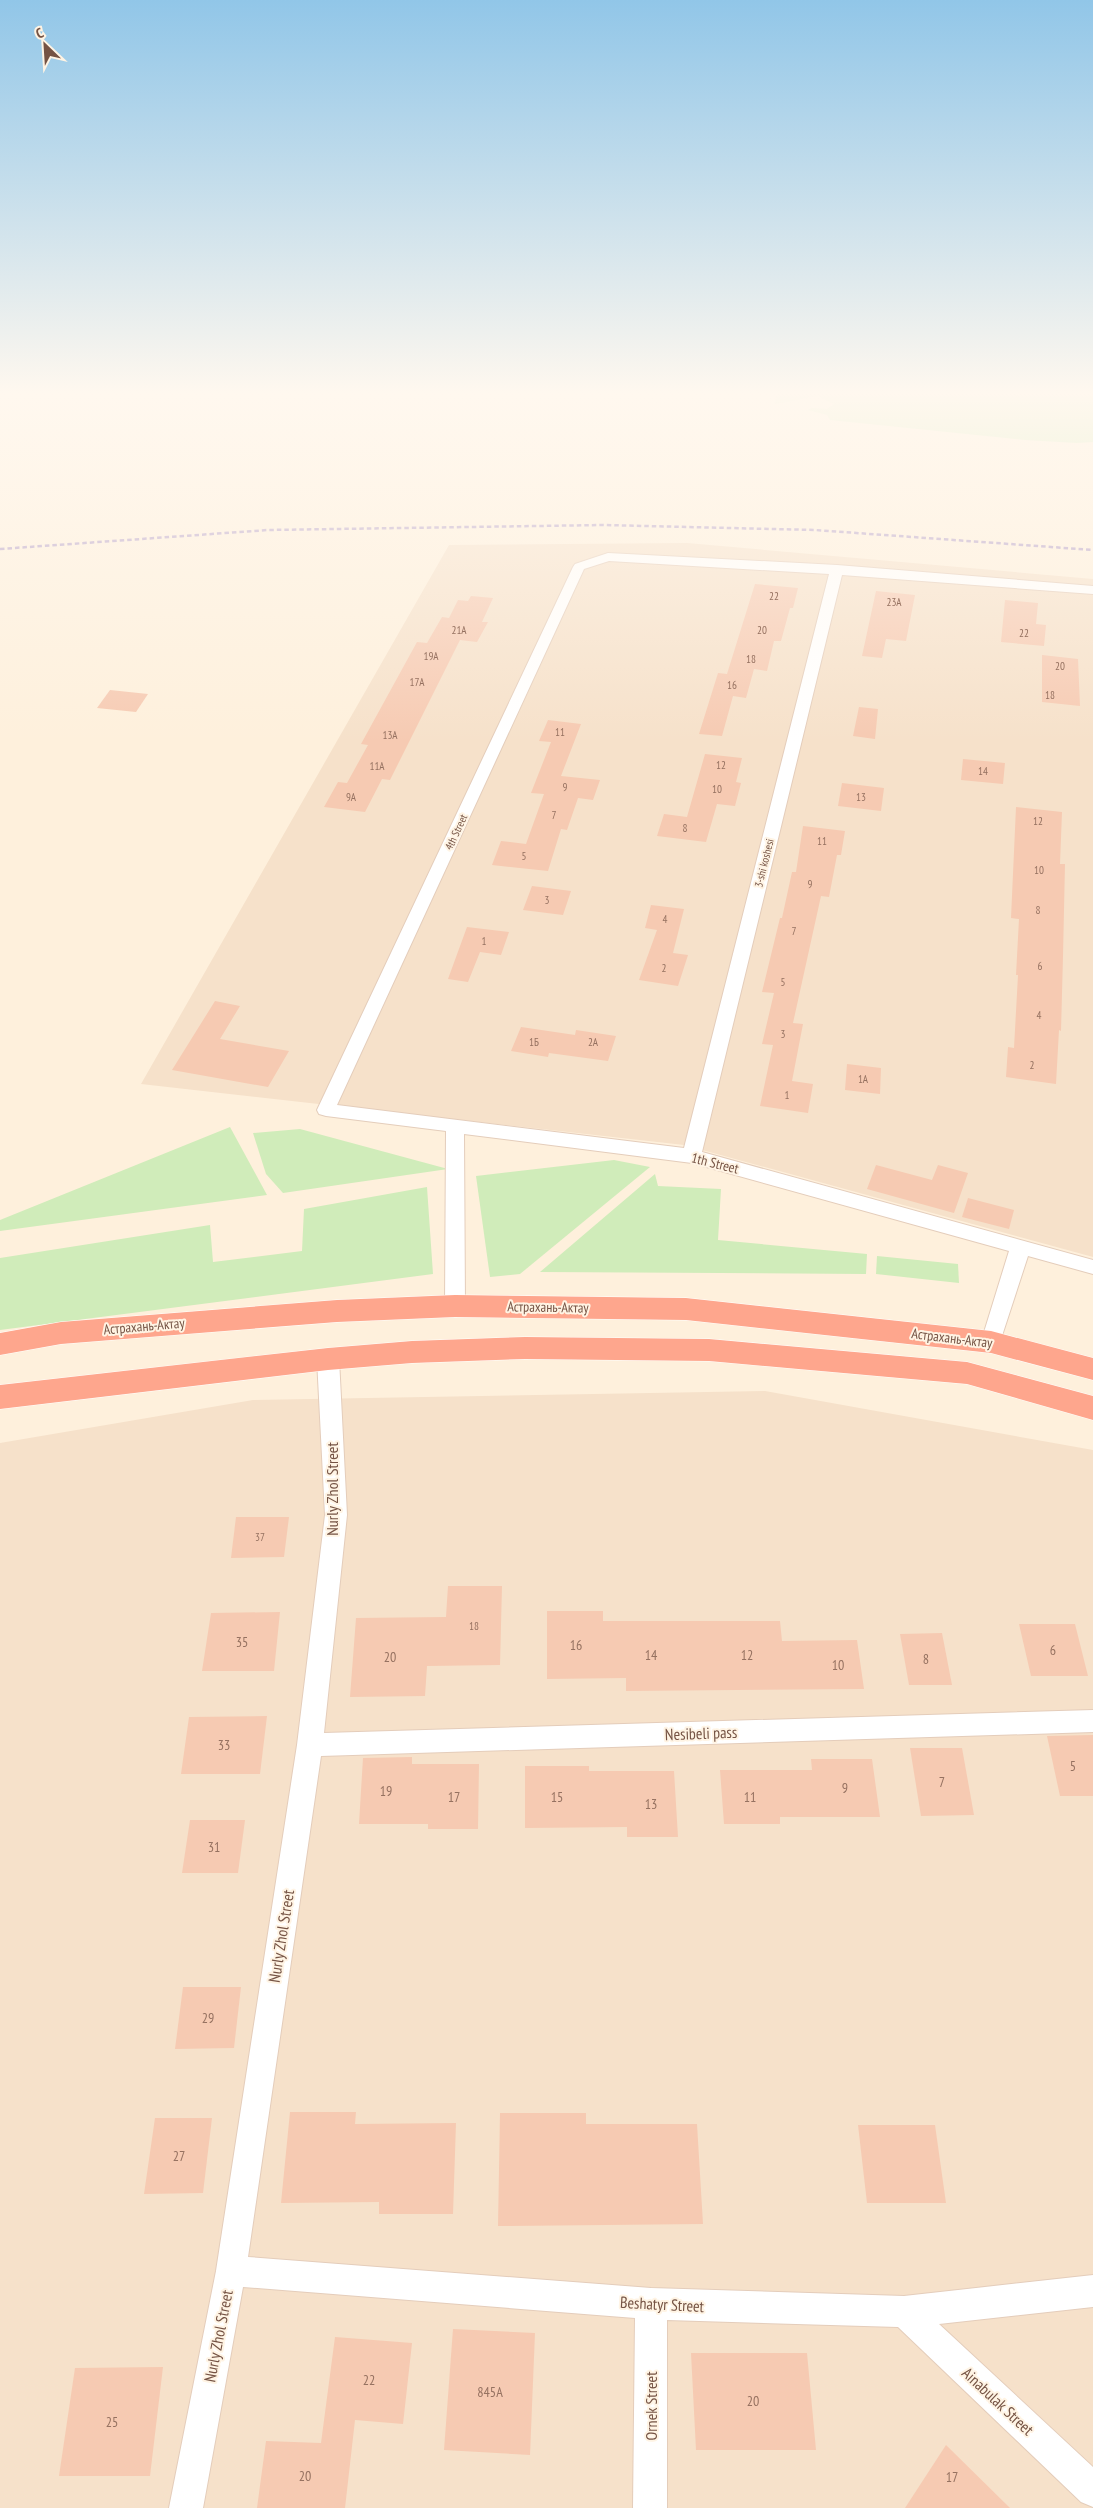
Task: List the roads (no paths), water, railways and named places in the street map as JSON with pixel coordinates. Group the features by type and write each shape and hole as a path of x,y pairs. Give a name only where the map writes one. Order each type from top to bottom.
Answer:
{"highway":[{"name":"Астрахань-Актау","path":"0,1344 61,1333 337,1311 455,1306 686,1309 991,1342 1093,1369"},
{"path":"0,1396 328,1359 412,1352 525,1348 709,1350 967,1374 1093,1408"}],"street":[{"name":"4th Street","path":"326,1110 579,567 608,557 837,569"},
{"path":"837,569 1093,590"},
{"name":"3-shi koshesi","path":"692,1156 837,569"},
{"name":"1th Street","path":"326,1110 455,1128 692,1156 1093,1267"},
{"path":"455,1128 455,1306"},
{"path":"991,1342 1021,1246"},
{"name":"Nurly Zhol Street","path":"186,2508 231,2271 310,1745 336,1515 328,1359"},
{"name":"Nesibeli pass","path":"310,1745 1093,1721"},
{"name":"Beshatyr Street","path":"231,2271 651,2304 904,2312 1093,2291"},
{"name":"Ornek Street","path":"650,2508 651,2304"},
{"name":"Ainabulak Street","path":"904,2312 1093,2490"}],"railway":[{"path":"0,549 268,530 603,525 815,530 1093,550"}]}
